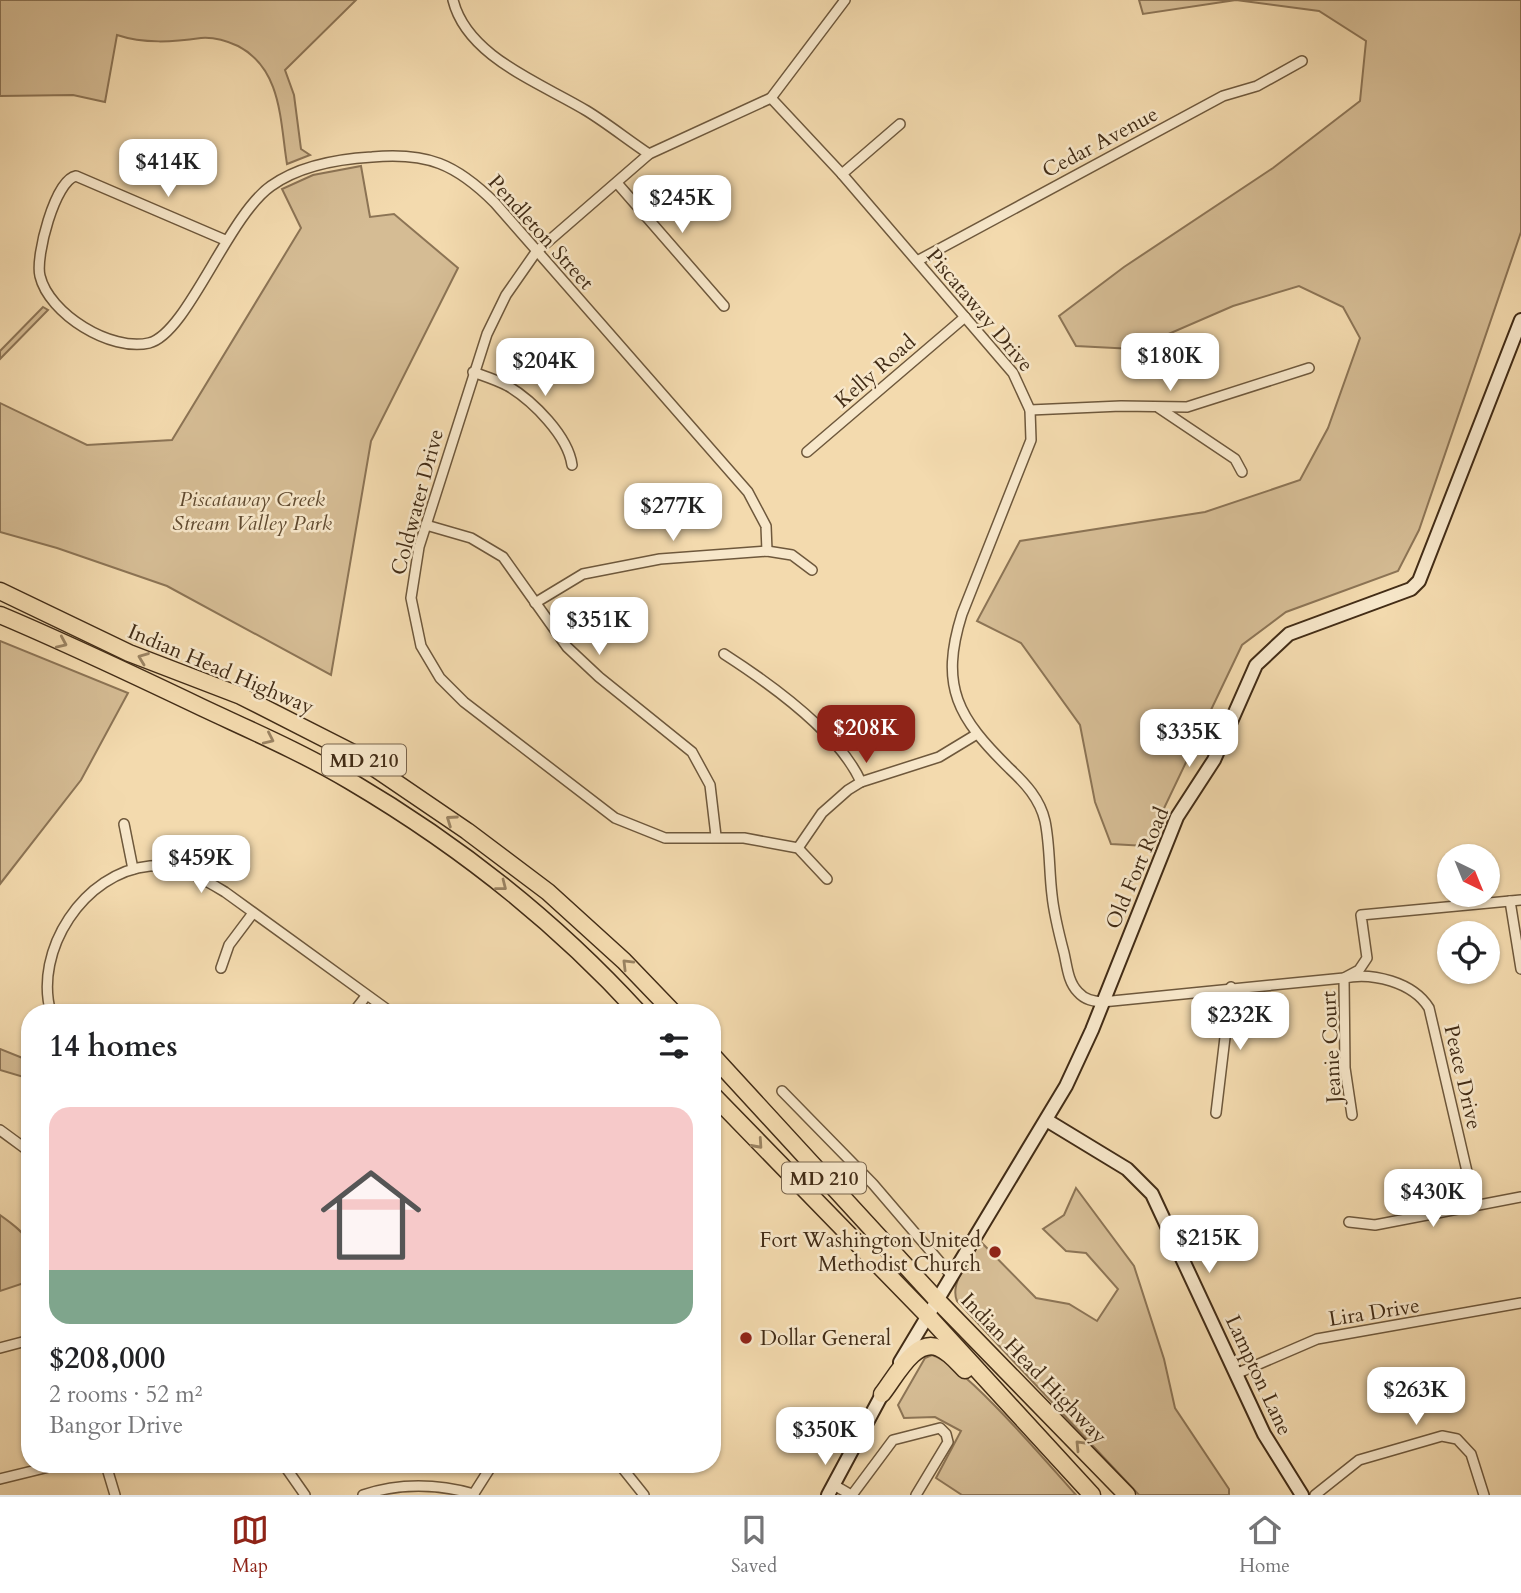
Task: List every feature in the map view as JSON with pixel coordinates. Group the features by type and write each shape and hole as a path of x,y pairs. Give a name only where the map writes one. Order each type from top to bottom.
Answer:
{"highway":[{"name":"Indian Head Highway","path":"0,591 129,653 241,696 351,752 467,831 548,892 624,961 665,1004"},
{"name":"Indian Head Highway","path":"0,615 293,750 351,781 490,876 597,967 631,1004"},
{"name":"Indian Head Highway","path":"721,1065 937,1300 1127,1495"},
{"name":"Indian Head Highway","path":"721,1103 928,1316 1092,1495"},
{"path":"882,1394 916,1350 940,1348 1048,1447"}],"main road":[{"name":"Old Fort Road","path":"831,1490 882,1394 951,1275 1048,1121 1080,1058 1177,817 1220,748 1256,665 1289,634 1411,589 1419,581 1521,320"},
{"name":"Lampton Lane","path":"1048,1121 1127,1169 1146,1187 1162,1213 1272,1449 1302,1495"}],"street":[{"path":"453,0 461,22 482,46 587,111 649,154 771,98 845,0"},
{"name":"Cedar Avenue","path":"917,261 1223,96 1257,86 1302,61"},
{"name":"Piscataway Drive","path":"771,98 842,174 1013,373 1030,410 1032,433 1028,449 962,614 953,646 952,688 960,710 977,734 1025,783 1041,809 1047,835 1054,913 1069,975 1083,996 1102,1002"},
{"path":"842,174 900,124"},
{"name":"Coldwater Drive","path":"649,154 536,252 497,311 473,372 414,565 412,613 426,657 447,685 615,818 665,838 716,836 798,848"},
{"name":"Pendleton Street","path":"225,240 100,184 76,176 65,181 44,237 38,271 46,291 57,305 111,342 140,344 157,340 168,333 225,240 261,194 295,173 338,161 403,155 430,159 464,176 495,203 748,492 766,526 767,551"},
{"path":"617,183 724,306"},
{"name":"Kelly Road","path":"807,452 965,317"},
{"path":"1030,410 1202,404 1309,368"},
{"path":"473,372 507,385 521,395 564,444 572,466"},
{"path":"1159,407 1235,459 1242,472"},
{"path":"426,525 471,538 494,551 516,571 551,626 582,661 692,752 710,785 716,836"},
{"path":"535,603 560,584 600,568 673,558 767,551 792,555 812,570"},
{"path":"723,654 786,700 844,752 862,782"},
{"path":"827,879 798,848 822,813 862,782 939,757 977,734"},
{"path":"124,824 133,869"},
{"path":"49,1004 46,985 48,968 64,929 88,895 111,878 133,869 167,867 197,875 378,1004"},
{"path":"1344,978 1359,970 1367,958 1361,915 1521,900"},
{"path":"1510,901 1521,969"},
{"path":"222,968 229,945 253,913"},
{"name":"Peace Drive","path":"1102,1002 1369,974 1409,989 1426,1003 1438,1039 1475,1206"},
{"name":"Jeanie Court","path":"1344,978 1345,1068 1352,1115"},
{"path":"1216,1113 1231,987"},
{"path":"360,1004 366,996"},
{"path":"782,1091 873,1184 951,1275"},
{"path":"0,1130 21,1145"},
{"path":"1349,1222 1375,1225 1521,1197"},
{"name":"Lira Drive","path":"1238,1373 1324,1337 1521,1303"},
{"path":"0,1348 21,1342"},
{"path":"831,1490 851,1495 893,1440 940,1428 946,1433 948,1442 916,1495"},
{"path":"1315,1495 1359,1460 1442,1436 1457,1440 1471,1454 1484,1495"},
{"path":"0,1479 24,1473"},
{"path":"108,1473 115,1495"},
{"path":"290,1473 305,1495"},
{"path":"363,1495 392,1486 426,1486 474,1495 487,1473"},
{"path":"626,1473 643,1494"}],"green space":[{"path":"0,0 356,0 285,70 294,95 301,149 310,155 287,164 280,114 271,82 252,56 238,46 220,40 206,38 148,41 117,35 105,102 73,95 0,96"},
{"path":"1139,0 1236,0 1143,14"},
{"path":"1236,0 1521,0 1521,232 1419,530 1398,571 1286,612 1242,645 1146,846 1111,844 1095,802 1080,725 1021,643 977,621 1020,541 1205,512 1300,480 1328,428 1360,338 1343,307 1299,286 1233,306 1134,349 1076,346 1059,316 1124,267 1273,168 1360,101 1366,41 1319,11"},
{"name":"Piscataway Creek Stream Valley Park","path":"361,166 370,217 394,214 458,268 371,441 331,675 167,586 57,548 0,532 0,403 87,445 172,440 301,228 282,189 313,175"},
{"path":"43,307 48,310 0,359 0,351"},
{"path":"0,641 128,693 81,780 0,884"},
{"path":"0,1049 21,1057 21,1076 0,1070"},
{"path":"1076,1188 1134,1266 1164,1359 1175,1408 1229,1489 1229,1495 1139,1495 957,1301 955,1294 958,1278 980,1241 1036,1298 1069,1304 1097,1321 1118,1289 1086,1253 1066,1251 1043,1229 1064,1215"},
{"path":"0,1215 21,1232 21,1284 0,1291"},
{"path":"932,1355 946,1362 985,1396 1076,1495 962,1495 936,1478 961,1431 935,1417 904,1418 898,1405 925,1358"}],"place":[{"name":"Fort Washington United Methodist Church","path":"995,1252"},
{"name":"Dollar General","path":"746,1338"}]}
